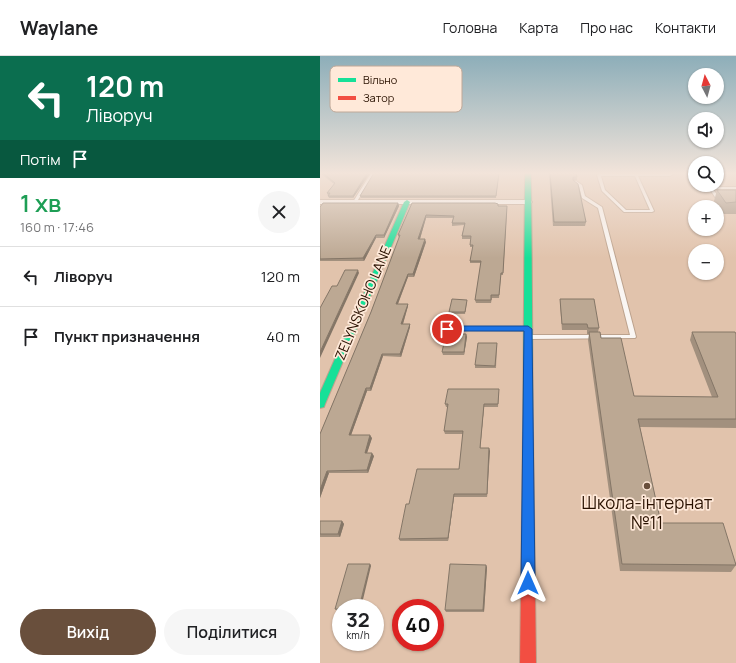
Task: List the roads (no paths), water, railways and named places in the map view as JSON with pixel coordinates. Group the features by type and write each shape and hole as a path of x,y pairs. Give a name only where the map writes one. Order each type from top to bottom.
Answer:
{"street":[{"path":"320,202 528,202 528,663"},
{"name":"ZELYNSKOHO LANE","path":"320,404 407,202"}],"lane":[{"path":"447,329 633,337 600,207 590,201"},
{"path":"615,201 625,211 652,211 648,201"}],"place":[{"name":"Школа-інтернат №11","path":"647,486"}]}
